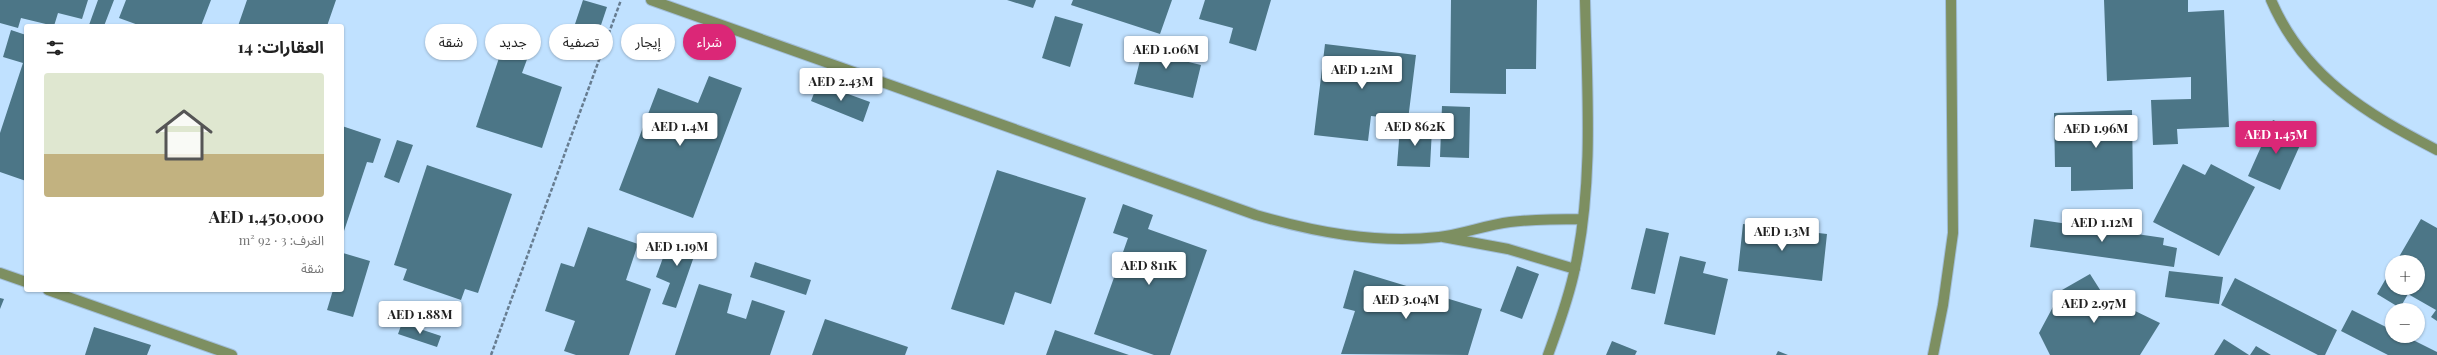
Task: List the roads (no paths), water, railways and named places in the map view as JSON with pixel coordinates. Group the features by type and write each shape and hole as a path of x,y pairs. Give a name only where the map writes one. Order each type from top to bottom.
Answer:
{"street":[{"path":"651,0 1256,214 1300,228 1346,236 1393,239 1439,236 1511,222 1583,219"},
{"path":"1548,355 1560,323 1575,269 1583,219 1588,139 1585,0"},
{"path":"1933,355 1953,233 1951,0"},
{"path":"2271,0 2297,44 2329,82 2367,112 2437,150"},
{"path":"1439,236 1508,249 1575,269"},
{"path":"0,273 24,281"},
{"path":"54,292 232,355"}]}
